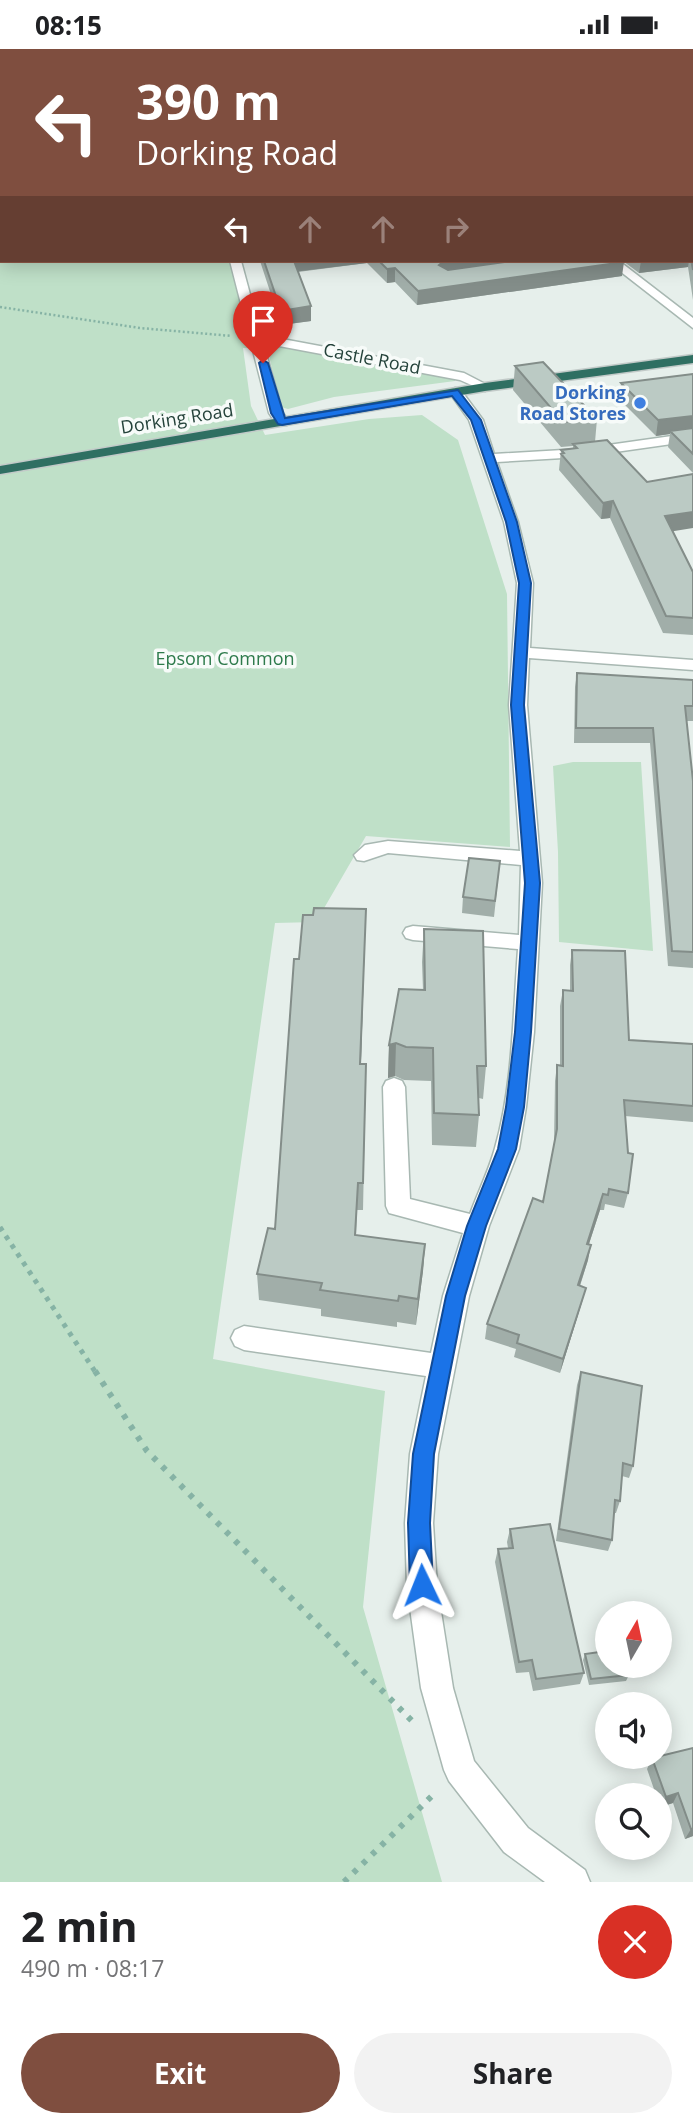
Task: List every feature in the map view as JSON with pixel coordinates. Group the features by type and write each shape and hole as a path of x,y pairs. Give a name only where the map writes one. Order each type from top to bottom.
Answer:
{"highway":[{"name":"Dorking Road","path":"0,470 485,387 693,359"}],"street":[{"path":"236,263 276,413 282,422"},
{"path":"615,263 693,324"},
{"name":"Castle Road","path":"257,338 464,377 485,387"},
{"path":"454,392 476,420 511,522 525,583 518,705 532,859 523,1032 513,1117 507,1149 477,1226 456,1296 441,1366 424,1454 419,1523 422,1585 437,1689 460,1770 516,1840 573,1882"},
{"path":"489,458 590,452 693,437"},
{"path":"522,652 693,665"},
{"path":"364,855 372,849 388,847 532,859"},
{"path":"413,933 529,943"},
{"path":"394,1087 398,1206 477,1226"},
{"path":"244,1338 441,1366"}],"path":[{"path":"0,307 140,328 257,338"},
{"path":"0,1227 147,1451 421,1730"},
{"path":"344,1882 460,1770"}],"green space":[{"name":"Epsom Common","path":"0,263 230,263 254,348 243,348 251,406 265,435 369,419 422,415 458,440 507,594 510,847 366,836 316,922 275,923 213,1359 385,1391 363,1607 442,1882 0,1882"},
{"path":"274,344 455,381 334,397 288,409 281,407 267,347"},
{"path":"573,762 641,762 653,951 559,942 553,766"}],"building":[{"path":"265,263 295,263 311,306 281,311"},
{"path":"381,263 442,263 439,265 448,270 497,263 617,263 418,291 395,268 387,269"},
{"path":"543,362 597,419 563,422 515,366"},
{"path":"693,374 693,416 658,420 621,383"},
{"path":"693,428 693,454 670,431"},
{"path":"607,440 647,482 693,474 693,512 665,516 693,572 693,618 666,616 613,501 603,503 561,454 564,453 561,450 577,448 573,444"},
{"path":"577,673 693,680 693,706 685,706 693,781 693,952 672,951 653,728 576,728"},
{"path":"469,858 500,861 495,901 463,897"},
{"path":"314,908 366,909 360,1064 366,1064 363,1183 358,1183 355,1235 425,1244 418,1299 399,1296 398,1301 320,1290 322,1283 257,1274 268,1228 275,1229 294,959 299,959 303,915 313,915"},
{"path":"424,929 483,931 486,1066 477,1066 479,1115 434,1113 433,1048 406,1047 396,1043 389,1045 399,989 425,990"},
{"path":"572,950 625,951 629,1040 693,1044 693,1106 624,1100 628,1153 633,1154 628,1193 609,1189 608,1195 603,1194 587,1244 591,1245 578,1285 586,1288 563,1359 517,1343 519,1335 487,1324 533,1198 543,1202 557,1129 557,1065 563,1066 563,990 573,991"},
{"path":"581,1372 642,1386 633,1466 623,1463 620,1501 615,1500 612,1540 559,1529"},
{"path":"550,1524 584,1673 536,1679 532,1660 519,1662 498,1549 513,1548 510,1529"},
{"path":"595,1653 595,1678 600,1678 591,1679 585,1654"},
{"path":"693,1748 693,1829 678,1793 672,1795 672,1783 661,1783 656,1769 672,1769 672,1753"}],"place":[{"name":"Dorking Road Stores","path":"640,403"}],"route":[{"path":"263,363 276,413 282,422 454,392 467,405 476,420 511,522 525,583 518,705 532,883 523,1032 515,1107 507,1149 477,1226 456,1296 424,1454 419,1523 422,1585"}]}
